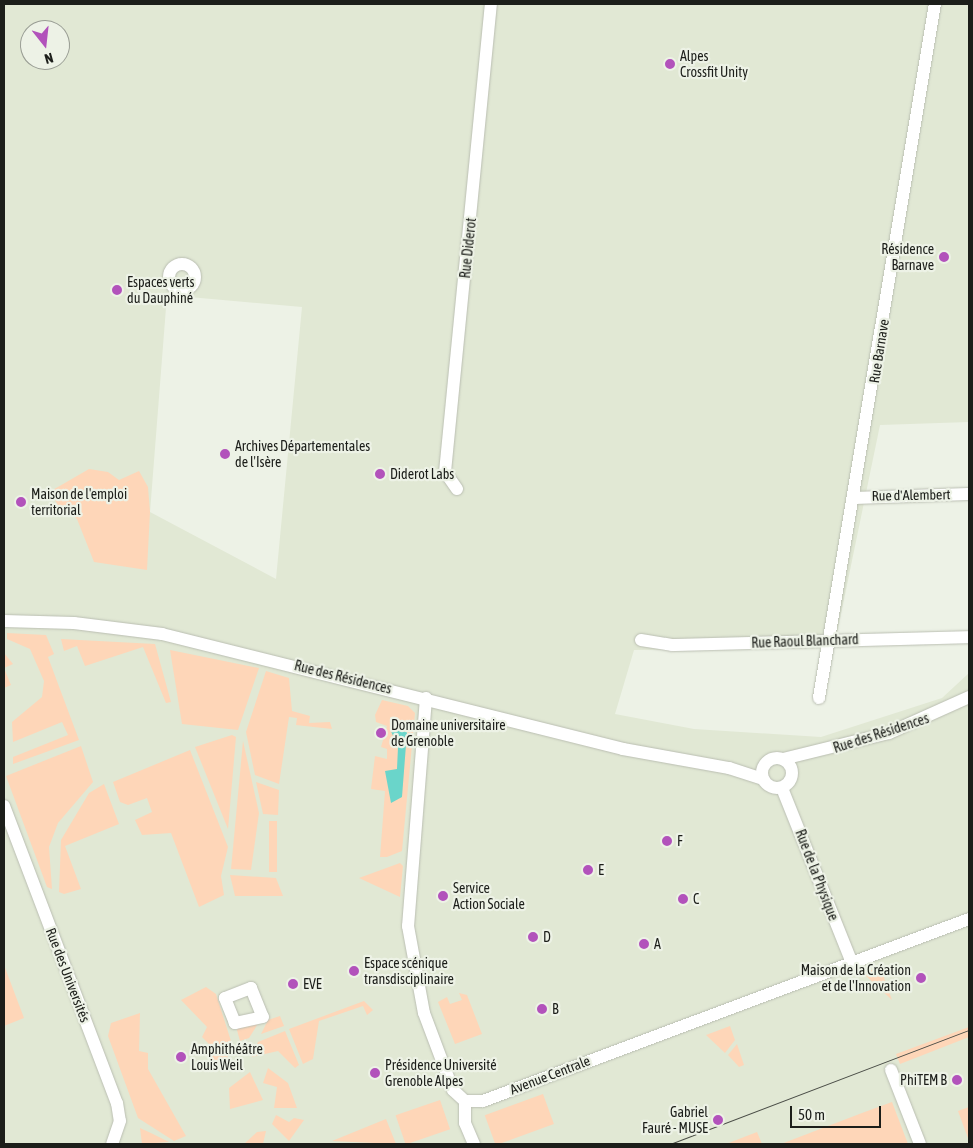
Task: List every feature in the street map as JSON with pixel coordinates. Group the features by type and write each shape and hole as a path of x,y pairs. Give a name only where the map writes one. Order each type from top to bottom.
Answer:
{"street":[{"name":"Rue Diderot","path":"457,489 445,472 491,4"},
{"name":"Rue Barnave","path":"818,698 935,4"},
{"name":"Rue d'Alembert","path":"853,498 969,494"},
{"name":"Rue des Résidences","path":"4,621 74,622 162,634 679,759 730,768 763,779"},
{"name":"Rue Raoul Blanchard","path":"641,640 672,645 969,637"},
{"name":"Rue des Résidences","path":"783,759 818,753 889,733 969,697"},
{"path":"426,698 408,926 424,1013 453,1090 465,1102 465,1123 474,1144"},
{"name":"Rue des Résidences","path":"792,770 818,753"},
{"path":"774,758 783,759 792,770 791,779 782,788 770,787 763,779 764,765 774,758"},
{"name":"Rue des Résidences","path":"679,759 764,765"},
{"name":"Rue de la Physique","path":"782,788 852,963"},
{"name":"Rue des Universités","path":"4,806 117,1103 120,1121 112,1144"},
{"name":"Avenue Centrale","path":"465,1102 483,1101 969,919"},
{"path":"892,1070 920,1144"}],"shaded area":[{"path":"4,4 969,4 969,422 880,425 834,648 634,650 615,714 694,729 821,737 942,698 969,673 969,1144 4,1144","holes":["167,295 302,307 276,579 150,512"]},
{"path":"89,469 108,472 119,480 139,471 148,487 150,512 147,570 94,562 77,519 57,504 51,491"},
{"path":"7,633 46,635 54,654 48,657 79,740 13,764 13,757 68,735 62,722 13,742 12,722 42,697 44,681 30,649 7,639"},
{"path":"61,639 155,644 171,702 166,703 143,647 85,666 77,646 64,651"},
{"path":"170,650 259,668 238,730 182,724"},
{"path":"4,653 13,664 4,668"},
{"path":"4,668 11,685 4,688"},
{"path":"266,671 289,678 292,711 310,716 309,723 330,722 332,729 296,725 297,718 289,717 279,784 255,775 246,732"},
{"path":"382,700 408,706 415,713 402,851 387,857 380,857 385,791 371,789 375,756 387,759 387,749 381,747 387,726 376,722 375,715"},
{"path":"232,735 236,737 228,829 195,747"},
{"path":"243,741 259,813 251,870 231,869"},
{"path":"81,746 93,782 58,823 49,847 52,889 47,887 6,776"},
{"path":"190,750 228,847 221,876 224,895 199,907 171,833 142,835 135,820 152,812 147,798 128,805 120,802 113,782"},
{"path":"256,782 279,790 278,815 263,814"},
{"path":"104,784 119,824 65,846 81,889 64,894 59,892 61,840 89,793"},
{"path":"269,821 277,821 277,872 269,872"},
{"path":"400,863 403,866 400,897 359,878"},
{"path":"230,875 276,878 283,896 235,896"},
{"path":"4,965 24,1018 4,1026"},
{"path":"880,967 892,1000 863,973"},
{"path":"206,987 216,994 231,1041 226,1066 212,1071 211,1046 202,1037 207,1027 181,1000"},
{"path":"459,993 467,995 482,1034 455,1044 438,1002 447,997 450,1004 462,1000"},
{"path":"364,1001 373,1010 367,1015 363,1006 319,1021 313,1059 303,1064 289,1029"},
{"path":"140,1013 139,1051 148,1053 148,1069 186,1136 174,1141 138,1118 108,1036 111,1023"},
{"path":"280,1016 284,1026 261,1034 268,1020"},
{"path":"261,1019 249,1038 240,1041 235,1023"},
{"path":"730,1026 735,1040 725,1053 706,1035"},
{"path":"969,1027 969,1037 900,1064 896,1054"},
{"path":"285,1031 299,1065 295,1068 278,1051 252,1057 258,1042"},
{"path":"737,1044 744,1065 739,1067 728,1055"},
{"path":"268,1068 288,1083 297,1108 274,1108 277,1087 263,1083"},
{"path":"250,1072 263,1100 230,1109 229,1088"},
{"path":"543,1094 554,1124 495,1144 485,1115"},
{"path":"440,1100 450,1129 405,1144 396,1115"},
{"path":"892,1102 908,1144 781,1144 862,1113"},
{"path":"969,1107 969,1141 958,1111"},
{"path":"276,1115 289,1122 294,1118 304,1120 289,1141 272,1124"},
{"path":"386,1119 396,1144 332,1141"},
{"path":"140,1128 153,1134 169,1142 142,1144"},
{"path":"266,1131 263,1144 244,1144 257,1132"},
{"path":"757,1132 762,1144 726,1144"}],"water":[{"path":"390,729 407,732 402,797 391,803 385,771 397,769 398,747"}],"tram line":[{"path":"670,1144 969,1030"}],"place":[{"name":"Alpes Crossfit Unity","path":"670,64"},
{"name":"Résidence Barnave","path":"944,257"},
{"name":"Espaces verts du Dauphiné","path":"117,290"},
{"name":"Archives Départementales de l'Isère","path":"225,454"},
{"name":"Diderot Labs","path":"380,474"},
{"name":"Maison de l'emploi territorial","path":"21,502"},
{"name":"Domaine universitaire de Grenoble","path":"381,733"},
{"name":"F","path":"667,841"},
{"name":"E","path":"588,870"},
{"name":"Service Action Sociale","path":"443,896"},
{"name":"C","path":"683,899"},
{"name":"D","path":"533,937"},
{"name":"A","path":"644,944"},
{"name":"Espace scénique transdisciplinaire","path":"354,971"},
{"name":"Maison de la Création et de l'Innovation","path":"921,978"},
{"name":"EVE","path":"293,984"},
{"name":"B","path":"542,1009"},
{"name":"Amphithéâtre Louis Weil","path":"181,1057"},
{"name":"Présidence Université Grenoble Alpes","path":"375,1073"},
{"name":"PhiTEM B","path":"957,1080"},
{"name":"Gabriel Fauré - MUSE","path":"718,1120"}]}
